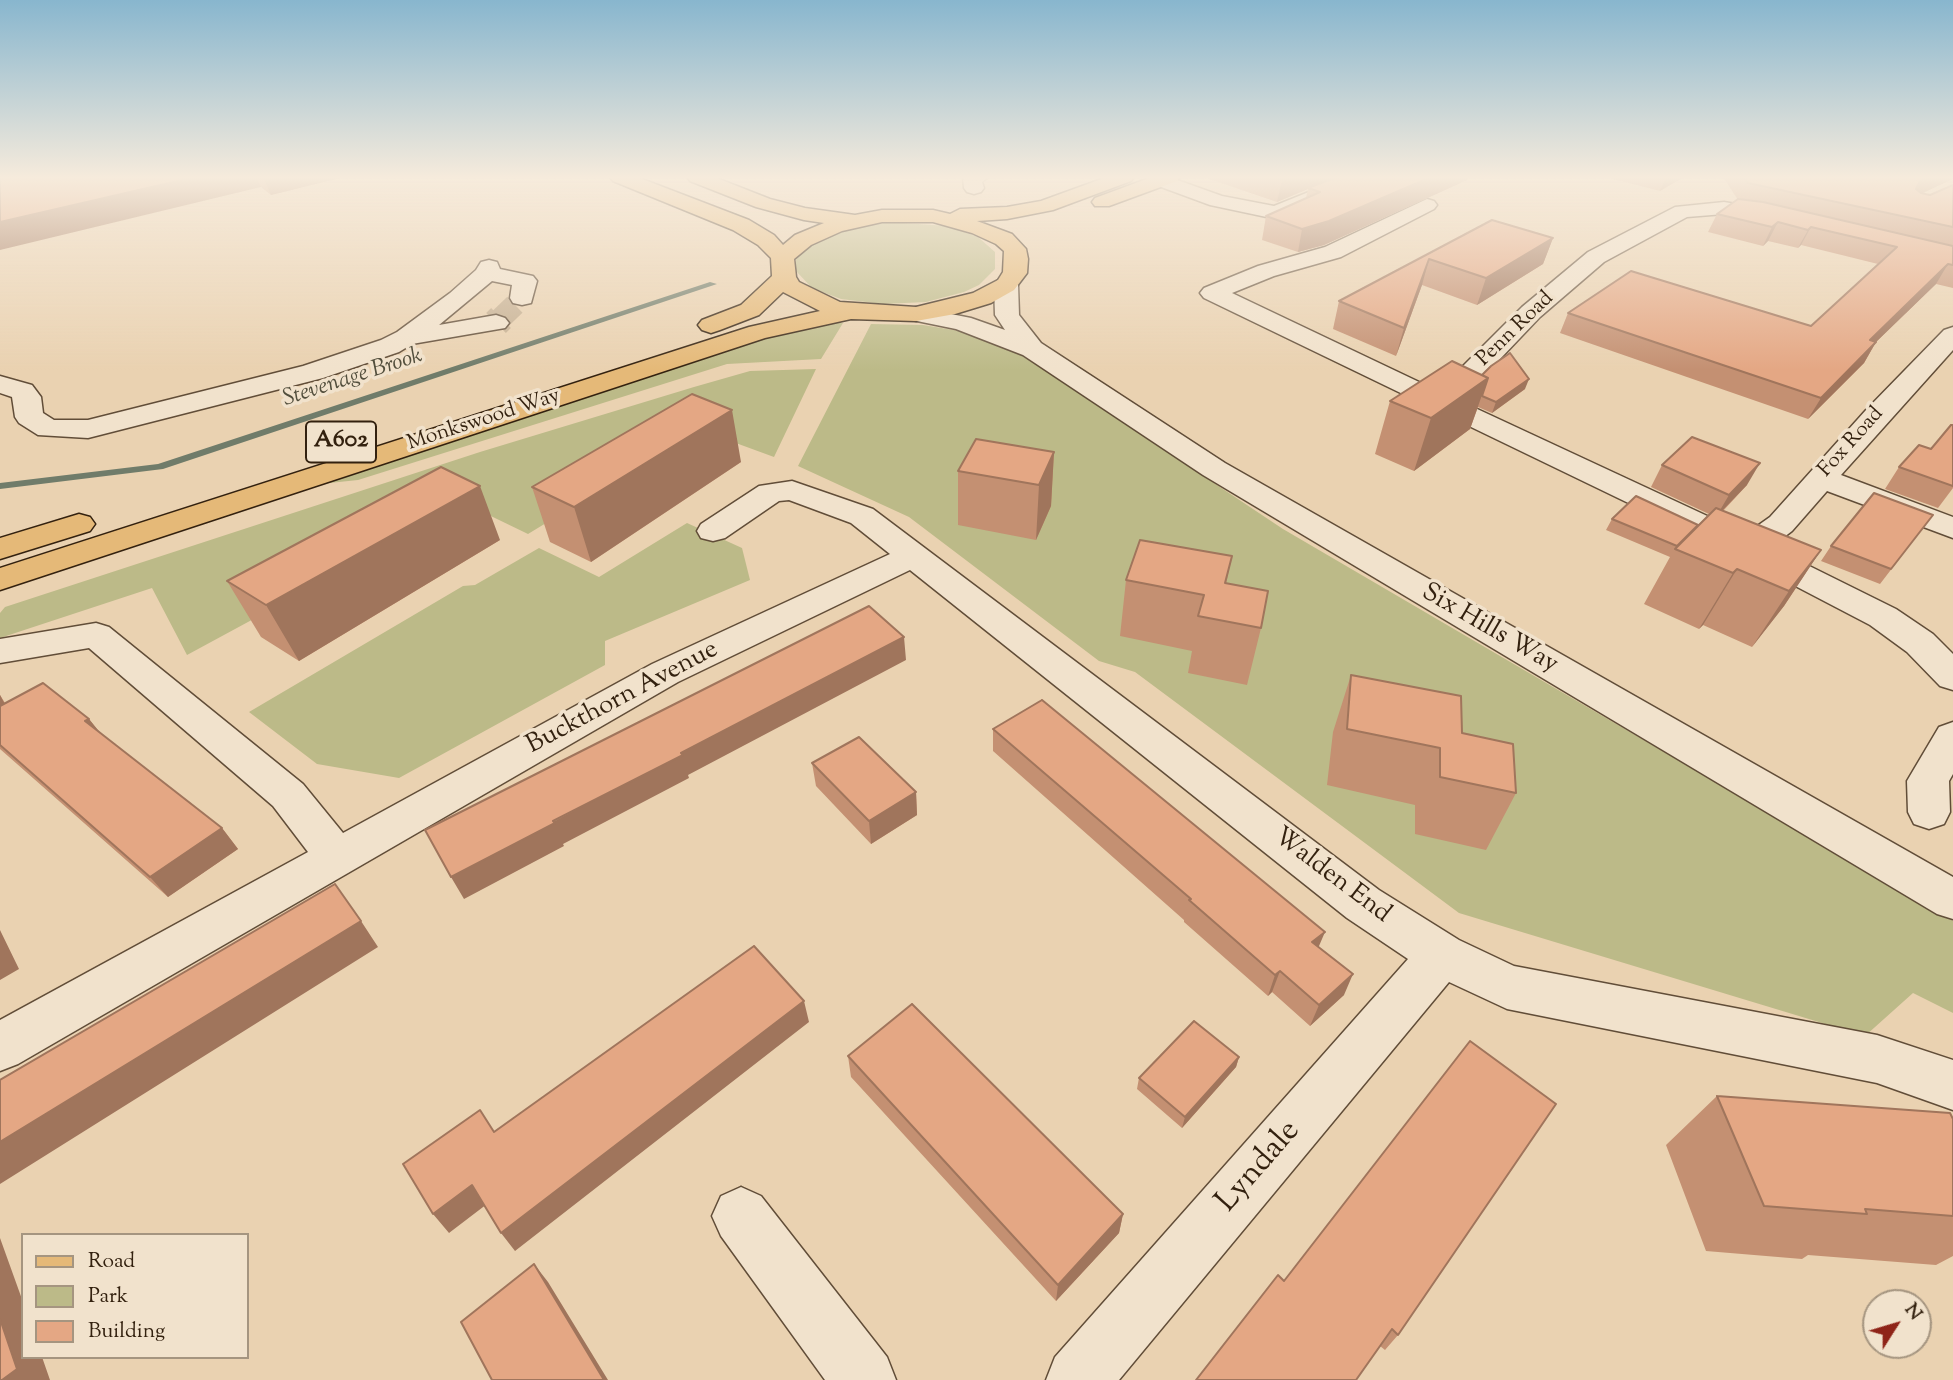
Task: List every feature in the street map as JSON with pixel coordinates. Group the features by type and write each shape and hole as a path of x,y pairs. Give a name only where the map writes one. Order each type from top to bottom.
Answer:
{"main road":[{"name":"A602","path":"767,241 791,287 814,300 851,312 916,314 955,307 982,298 1006,285"},
{"name":"A602","path":"783,268 802,241"},
{"path":"1006,285 1016,273 1017,259 1028,241"},
{"name":"Monkswood Way","path":"0,549 682,335 750,310 783,268"},
{"name":"Monkswood Way","path":"0,579 758,332 851,312"}],"street":[{"path":"1354,241 1333,252 1250,277 1212,293 1748,548 1883,617 1920,643 1953,677"},
{"name":"Penn Road","path":"1442,403 1531,312 1596,257 1625,241"},
{"path":"0,384 22,391 27,397 29,416 48,429 88,429 362,357 406,337 459,298 488,270 525,281 522,299"},
{"name":"Six Hills Way","path":"1006,285 1007,314 1032,349"},
{"name":"Six Hills Way","path":"916,314 962,323 1032,349 1214,469 1953,900"},
{"path":"406,337 441,334 496,323"},
{"name":"Fox Road","path":"1748,548 1781,524 1875,416 1953,335"},
{"path":"1821,478 1953,528"},
{"name":"Walden End","path":"713,531 770,493 792,490 862,516 1363,904 1442,955 1507,987 1877,1059 1953,1085"},
{"name":"Buckthorn Avenue","path":"0,1046 665,673 915,555"},
{"path":"0,651 96,635 288,795 336,856"},
{"path":"1929,813 1928,781 1953,737"},
{"name":"Lyndale","path":"1078,1380 1442,955"},
{"path":"741,1216 864,1380"}],"green space":[{"path":"815,241 983,241 995,252 995,269 979,285 926,302 883,304 841,299 811,287 796,271 795,262 807,246"},
{"path":"830,322 843,323 821,359 727,364 358,480 320,484 751,339"},
{"path":"871,324 923,325 966,332 1023,356 1283,529 1953,921 1953,1013 1913,993 1865,1036 1459,913 1135,672 1099,661 909,517 798,466"},
{"path":"816,369 774,457 714,435 679,442 528,534 466,504 187,655 152,588 0,638 0,613 5,607 480,452 694,387 750,371"},
{"path":"687,523 742,548 750,580 605,641 605,665 399,778 317,764 249,712 463,586 475,585 539,548 599,577"}],"building":[{"path":"1452,241 1547,241 1486,278 1429,259 1404,328 1339,301"},
{"path":"1873,241 1933,241 1953,246 1953,265 1948,264 1870,340 1876,342 1821,398 1568,313 1631,271 1811,326 1897,247"},
{"path":"1510,353 1529,379 1496,402 1482,396 1488,378 1482,375"},
{"path":"1452,361 1488,378 1431,418 1390,401"},
{"path":"692,394 732,410 574,507 532,487"},
{"path":"1951,425 1953,486 1899,467 1919,445 1931,449"},
{"path":"1692,437 1760,463 1729,495 1662,465"},
{"path":"976,439 1054,452 1039,485 958,471"},
{"path":"441,467 480,486 266,605 227,581"},
{"path":"1874,493 1933,515 1891,569 1831,546"},
{"path":"1636,496 1698,525 1677,546 1612,519"},
{"path":"1716,508 1821,550 1789,591 1737,569 1733,573 1675,549"},
{"path":"1140,540 1232,556 1225,583 1268,591 1261,628 1198,616 1204,595 1126,580"},
{"path":"869,606 904,637 451,877 425,830"},
{"path":"1351,675 1461,696 1462,733 1513,744 1516,793 1440,777 1440,748 1347,729"},
{"path":"43,683 89,719 85,721 222,828 150,877 0,745 0,706"},
{"path":"1042,700 1325,932 1312,942 1353,974 1319,1005 1280,971 1275,975 993,729"},
{"path":"859,737 916,792 869,821 812,763"},
{"path":"335,884 361,921 0,1142 0,1080"},
{"path":"754,946 804,1001 501,1233 472,1185 433,1214 403,1164 480,1110 494,1132"},
{"path":"912,1004 1123,1214 1058,1285 848,1056"},
{"path":"1194,1021 1239,1057 1185,1117 1139,1078"},
{"path":"1470,1041 1556,1104 1398,1335 1392,1329 1356,1380 1196,1380 1278,1275 1284,1281"},
{"path":"1717,1096 1950,1113 1953,1119 1953,1216 1865,1209 1867,1214 1764,1206"},
{"path":"534,1264 604,1380 492,1380 461,1322"},
{"path":"0,1319 17,1369 2,1380 0,1380"}],"waterway":[{"name":"Stevenage Brook","path":"0,486 159,467 713,284"}],"tunnel":[{"path":"499,320 522,298"},
{"path":"496,323 499,320"}]}
